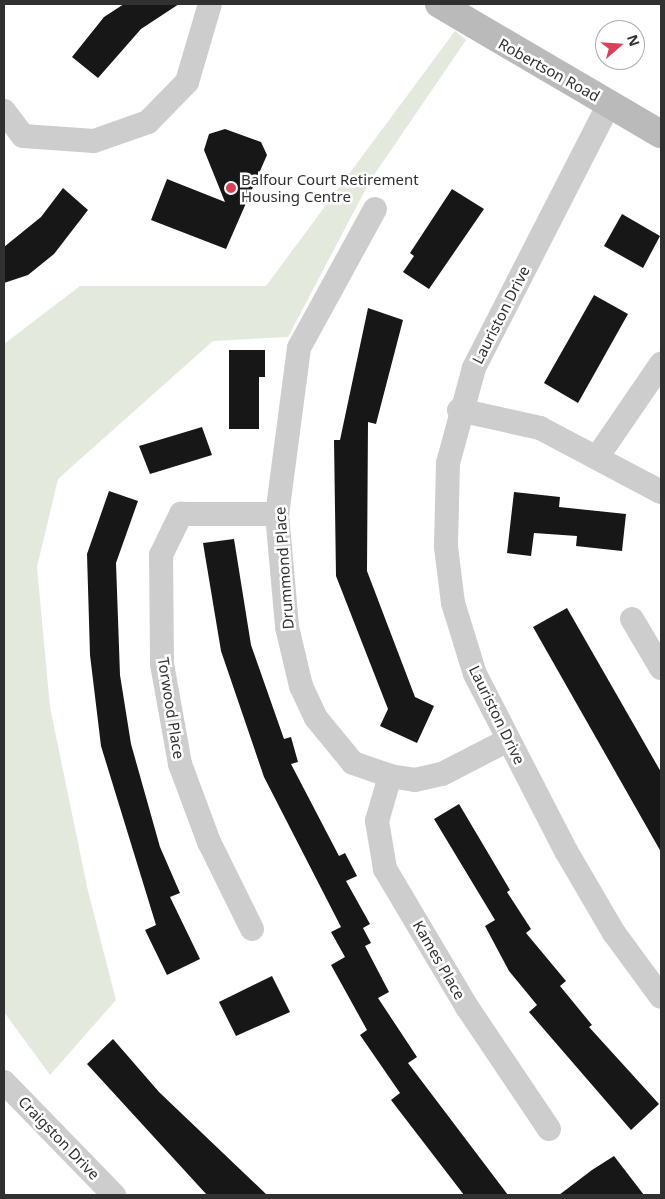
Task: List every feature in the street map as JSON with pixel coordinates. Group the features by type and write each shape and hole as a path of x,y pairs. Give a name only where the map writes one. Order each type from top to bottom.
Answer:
{"street":[{"path":"4,110 23,136 94,140 148,122 187,82 210,4"},
{"name":"Robertson Road","path":"440,4 661,134"},
{"name":"Lauriston Drive","path":"609,104 474,368 459,410 448,463 446,547 453,603 475,674 508,740 614,933 661,997"},
{"name":"Drummond Place","path":"375,209 299,348 278,514 288,627 301,686 316,718 353,763 390,776 415,780 442,774 508,740"},
{"path":"598,456 661,364"},
{"path":"459,410 540,428 598,456 661,492"},
{"name":"Torwood Place","path":"252,929 208,842 180,764 162,664 161,555 181,514 278,514"},
{"path":"632,619 661,668"},
{"name":"Kames Place","path":"390,776 377,821 385,868 466,1007 549,1129"},
{"name":"Craigston Drive","path":"4,1082 114,1195"}],"shaded area":[{"path":"455,31 466,40 370,181 288,337 213,341 58,479 37,567 50,707 88,891 116,1000 50,1075 4,1012 4,344 80,286 266,286"}],"building":[{"path":"124,4 179,4 141,29 98,78 72,57 104,17"},
{"name":"Balfour Court Retirement Housing Centre","path":"225,129 261,142 267,155 226,249 151,220 167,179 225,202 204,150 209,134"},
{"path":"63,188 88,210 54,254 28,275 4,283 4,247 41,217"},
{"path":"452,189 484,209 429,289 403,272 414,256 410,253"},
{"path":"622,214 660,236 643,268 604,246"},
{"path":"594,295 628,314 578,403 544,383"},
{"path":"368,308 403,320 376,424 368,422 367,571 415,697 434,706 417,743 380,726 388,709 336,576 334,440 340,440"},
{"path":"229,350 265,350 265,377 259,377 259,429 229,429"},
{"path":"202,427 212,455 150,474 139,446"},
{"path":"109,491 138,501 116,563 120,675 131,744 160,847 180,893 170,897 200,959 167,975 145,930 156,925 101,746 90,655 87,554"},
{"path":"514,492 560,497 559,507 626,514 622,551 576,546 577,536 534,533 531,556 507,553"},
{"path":"234,539 251,645 284,739 291,737 298,762 291,764 339,856 345,853 357,876 346,881 370,924 363,928 371,943 365,946 389,992 378,998 417,1057 408,1063 508,1195 464,1195 391,1100 400,1093 360,1035 367,1030 331,965 345,957 331,932 341,927 264,777 221,651 203,543"},
{"path":"567,608 661,772 661,852 533,627"},
{"path":"459,804 510,890 507,892 531,929 526,933 566,981 560,986 592,1025 589,1027 659,1104 631,1130 529,1012 537,1005 509,971 485,926 495,920 434,819"},
{"path":"272,976 290,1012 236,1036 219,1002"},
{"path":"113,1039 159,1092 267,1195 207,1195 87,1064"},
{"path":"614,1156 644,1195 559,1195 592,1170"}],"place":[{"name":"Balfour Court Retirement Housing Centre","path":"231,188"}]}
